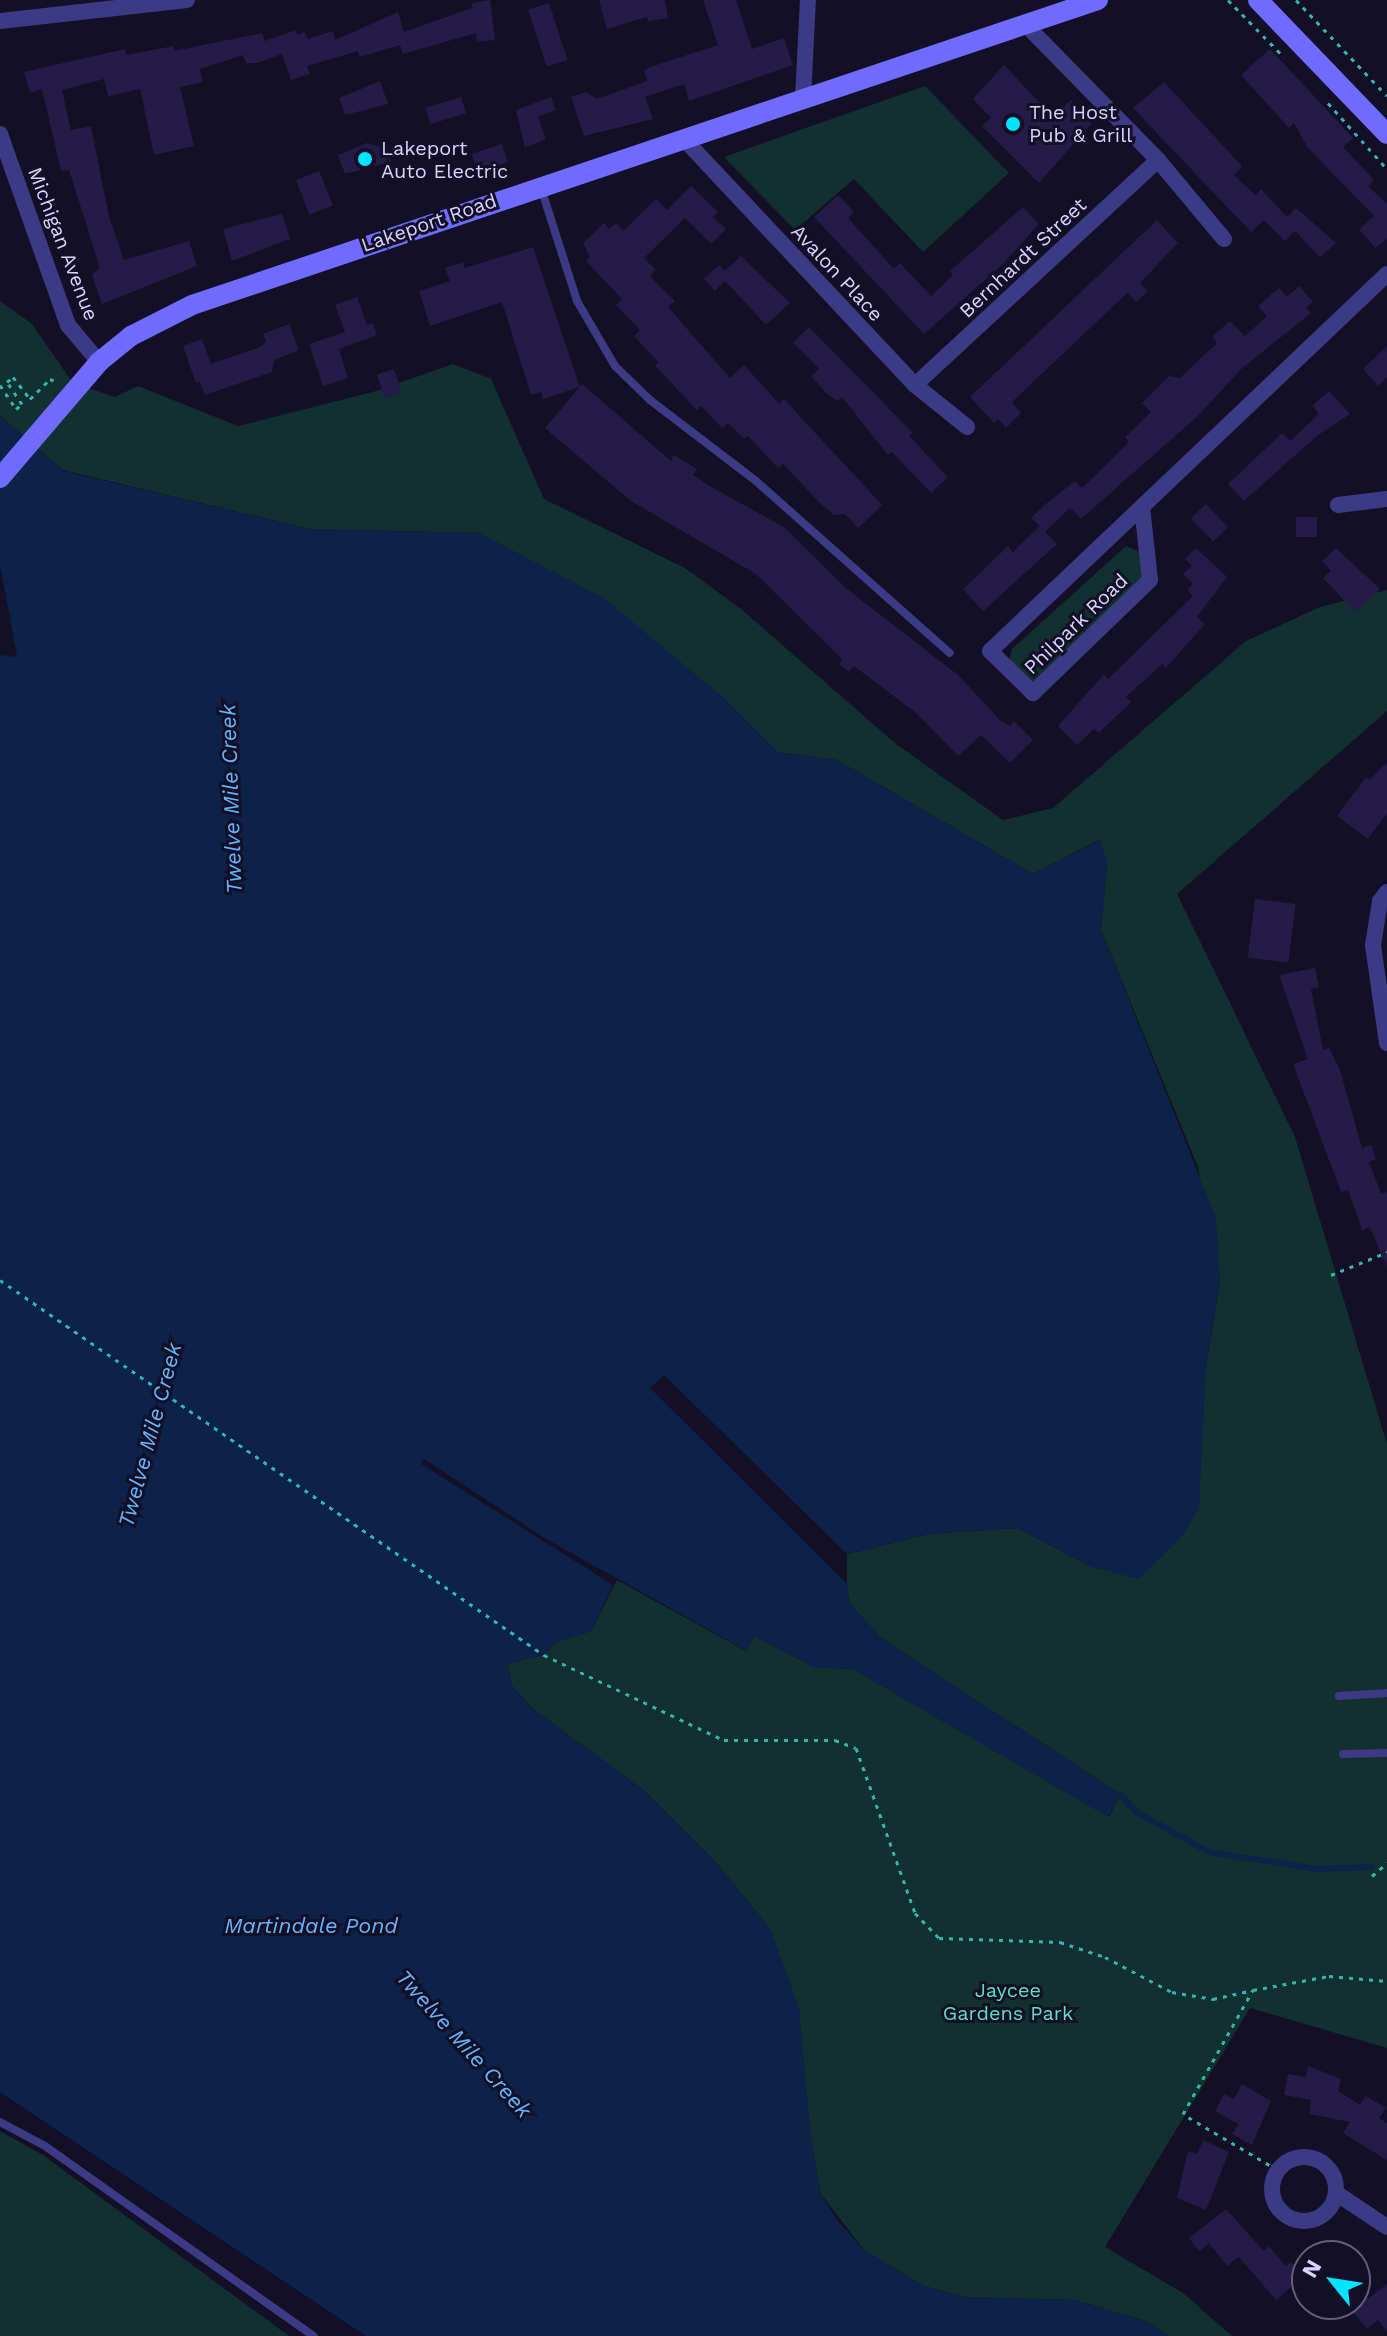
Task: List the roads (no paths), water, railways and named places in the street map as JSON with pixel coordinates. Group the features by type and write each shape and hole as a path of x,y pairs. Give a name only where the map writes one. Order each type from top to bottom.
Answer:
{"main road":[{"name":"Lakeport Road","path":"0,478 99,362 131,336 192,305 540,185 1098,0"},
{"path":"1258,0 1387,134"}],"street":[{"path":"0,21 187,0"},
{"path":"803,98 808,0"},
{"path":"1024,23 1158,160 1224,239"},
{"name":"Michigan Avenue","path":"0,134 68,325 99,362"},
{"name":"Avalon Place","path":"684,139 915,385 967,427"},
{"name":"Bernhardt Street","path":"915,385 1158,160"},
{"name":"Philpark Road","path":"1142,507 1150,580 1033,693 990,651 1387,274"},
{"path":"1338,505 1387,499"},
{"path":"1387,892 1380,901 1373,945 1387,1043"},
{"path":"1336,2193 1327,2212 1297,2221 1274,2201 1278,2170 1295,2158 1316,2159 1332,2173 1336,2193 1387,2227"}],"lane":[{"path":"540,185 577,301 615,366 650,400 756,481 950,653"},
{"path":"1339,1696 1387,1693"},
{"path":"1343,1754 1387,1753"},
{"path":"0,2122 45,2146 313,2336"}],"water":[{"path":"0,416 64,471 309,529 479,533 604,598 718,693 777,752 837,760 1033,874 1100,840 1107,863 1101,930 1216,1218 1220,1283 1206,1367 1199,1509 1179,1540 1139,1579 1092,1567 1017,1528 928,1534 847,1554 664,1375 650,1388 847,1584 849,1603 881,1638 1120,1794 1108,1817 853,1669 814,1667 754,1636 747,1651 548,1540 424,1459 421,1464 613,1585 591,1631 556,1642 544,1655 507,1664 512,1686 532,1708 646,1792 715,1861 771,1930 799,2007 811,2138 821,2194 837,2220 864,2250 924,2286 966,2297 1074,2300 1146,2321 1168,2336 366,2336 0,2092 0,655 17,657 0,564"}],"waterway":[{"path":"1120,1794 1136,1812 1209,1852 1316,1869 1372,1867"}],"place":[{"name":"The Host Pub & Grill","path":"1013,124"},
{"name":"Lakeport Auto Electric","path":"365,159"}],"water label":[{"name":"Twelve Mile Creek","path":"231,799"},
{"name":"Twelve Mile Creek","path":"150,1435"},
{"name":"Martindale Pond","path":"311,1926"},
{"name":"Twelve Mile Creek","path":"464,2044"}],"park label":[{"name":"Jaycee Gardens Park","path":"1008,2002"}]}
